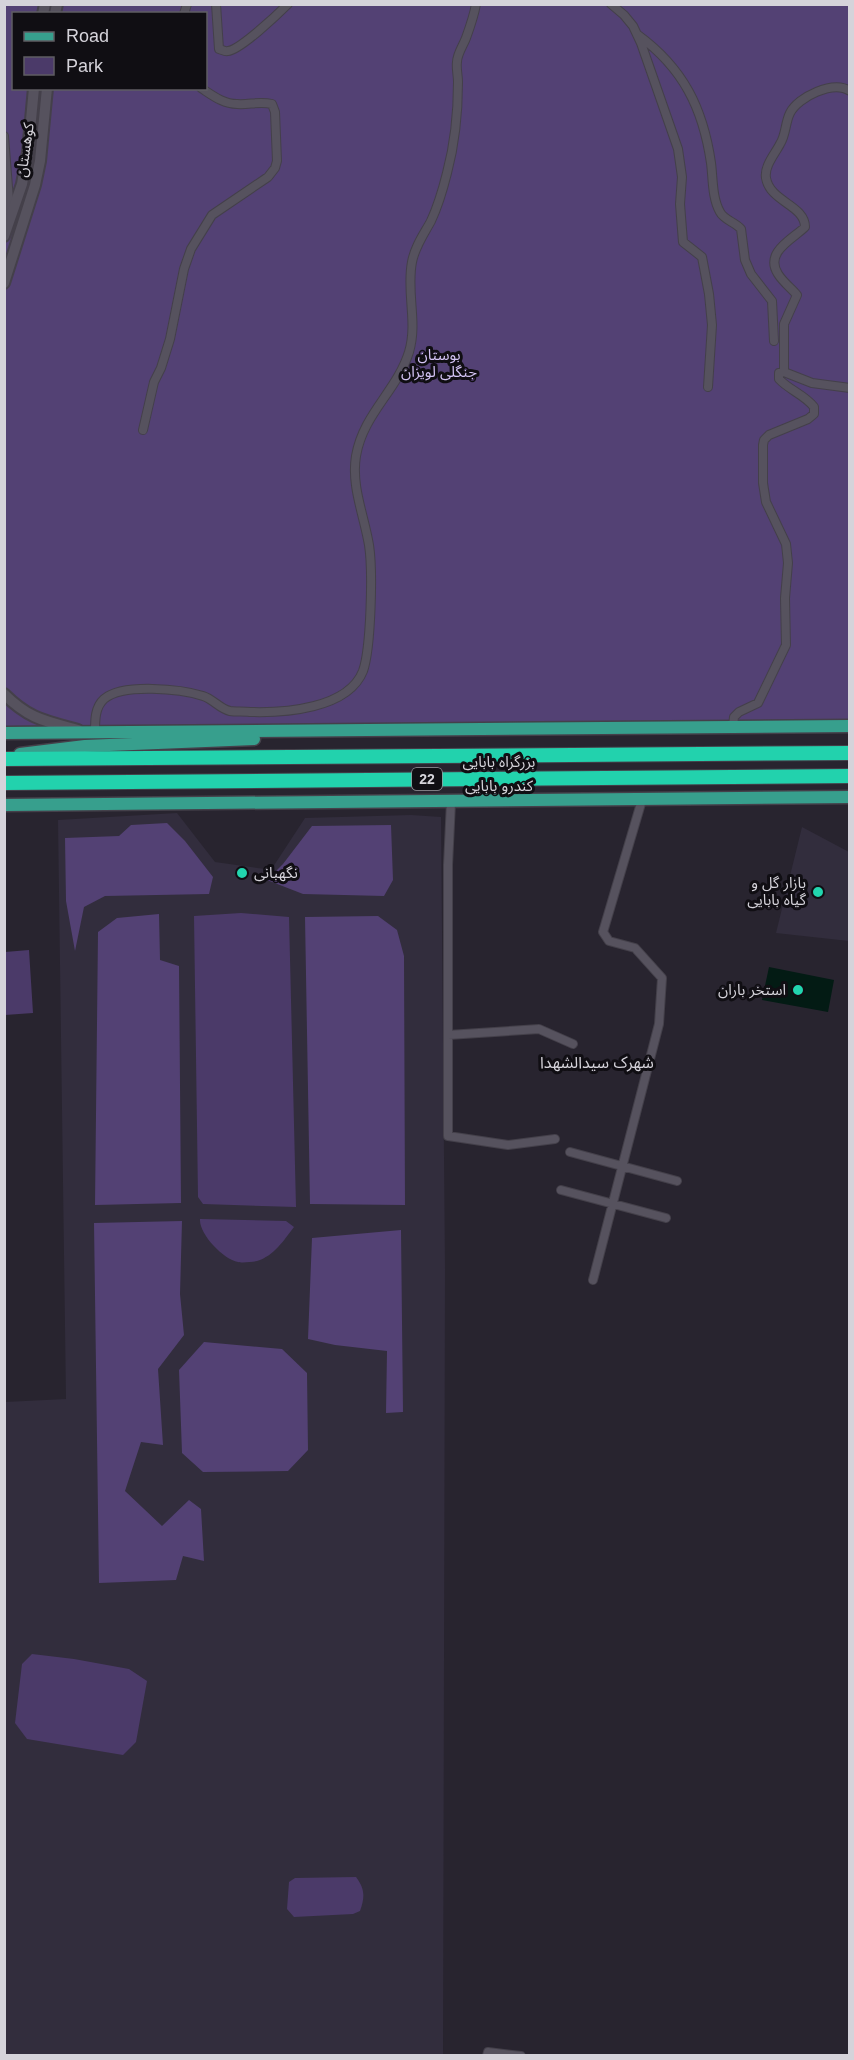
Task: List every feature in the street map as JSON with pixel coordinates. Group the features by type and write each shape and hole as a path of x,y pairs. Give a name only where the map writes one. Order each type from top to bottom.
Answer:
{"highway":[{"name":"بزرگراه بابایی","path":"4,757 849,753"},
{"name":"بزرگراه بابایی","path":"4,783 849,776"}],"main road":[{"name":"کوهستان","path":"4,236 7,218 22,184 28,152 34,90"},
{"name":"کوهستان","path":"4,283 35,185 40,161 47,90"},
{"path":"4,694 18,708 37,719 89,732"},
{"path":"4,733 733,726 849,728"},
{"path":"4,757 85,746 306,736 372,730"},
{"name":"کندرو بابایی","path":"4,805 849,797"}],"street":[{"path":"216,4 219,49 231,51 288,4"},
{"path":"89,732 103,700 120,691 152,688 204,696 228,711 275,712 314,706 346,693 360,677 366,662 370,558 354,479 356,457 360,439 369,418 396,381 408,356 414,335 412,263 419,239 438,203 448,170 455,137 458,83 456,59 476,4"},
{"path":"611,4 624,15 637,34 678,149 682,177 680,204 683,242 702,257 712,325 708,387"},
{"path":"637,34 656,48 689,91 696,106 703,122 708,145 716,203 724,217 741,229 745,260 751,274 772,301 774,341"},
{"path":"784,372 784,324 797,296 778,275 774,260 780,247 801,231 805,226 805,221 797,210 773,193 765,174 781,143 789,115 796,104 827,88 844,87 849,91"},
{"path":"143,430 154,382 170,339 184,269 191,249 212,215 268,177 277,161 275,112 272,104 264,102 235,104 226,102 205,90"},
{"path":"4,136 10,194 7,218"},
{"path":"733,726 734,717 739,712 758,703 786,645 785,597 788,563 786,544 766,502 763,483 763,445 769,435 808,419 814,414 814,407 811,402 785,386 779,379 779,373 784,372 812,383 849,388"},
{"path":"593,1280 659,1024 662,978 635,948 609,941 603,932 642,800"},
{"path":"451,802 448,865 448,1136 508,1145 555,1139"},
{"path":"448,1035 539,1029 573,1044"},
{"path":"570,1152 677,1181"},
{"path":"561,1190 666,1218"},
{"path":"487,2055 488,2052 521,2055"}],"shaded area":[{"path":"177,813 215,862 271,870 305,818 411,815 441,817 445,1269 443,2055 5,2056 5,1402 66,1399 58,820"},
{"name":"بازار گل و گیاه بابایی","path":"802,827 849,852 849,941 776,933"},
{"name":"استخر باران","path":"769,967 834,980 828,1012 762,1000"}],"green space":[{"name":"بوستان جنگلی لویزان","path":"4,5 849,5 849,721 5,726"},
{"path":"167,823 185,841 213,877 209,894 105,896 84,907 75,951 66,901 65,838 119,836 131,825"},
{"path":"391,825 393,880 384,896 303,894 267,880 283,864 312,826"},
{"path":"241,913 289,917 296,1207 203,1204 198,1197 194,916"},
{"path":"159,914 160,960 179,966 181,1203 95,1205 98,932 117,918"},
{"path":"378,916 397,930 404,956 405,1205 310,1204 305,917"},
{"path":"29,950 33,1013 5,1015 5,952"},
{"path":"200,1219 286,1221 294,1227 278,1247 263,1259 240,1262 232,1260 213,1245 203,1232"},
{"path":"182,1221 180,1294 184,1335 158,1369 163,1445 141,1442 125,1491 162,1526 189,1500 201,1509 204,1561 183,1556 176,1580 99,1583 94,1223"},
{"path":"401,1230 403,1412 386,1413 387,1351 335,1345 308,1339 312,1238"},
{"path":"204,1342 282,1349 307,1373 308,1450 288,1471 203,1472 182,1453 179,1370"},
{"path":"32,1654 129,1669 147,1681 136,1742 123,1755 27,1739 15,1723 22,1664"},
{"path":"356,1877 363,1893 360,1911 353,1914 294,1917 287,1909 289,1882 295,1878"}],"place":[{"name":"نگهبانی","path":"242,873"},
{"name":"بازار گل و گیاه بابایی","path":"818,892"},
{"name":"استخر باران","path":"798,990"}],"district":[{"name":"شهرک سیدالشهدا","path":"597,1062"}]}
